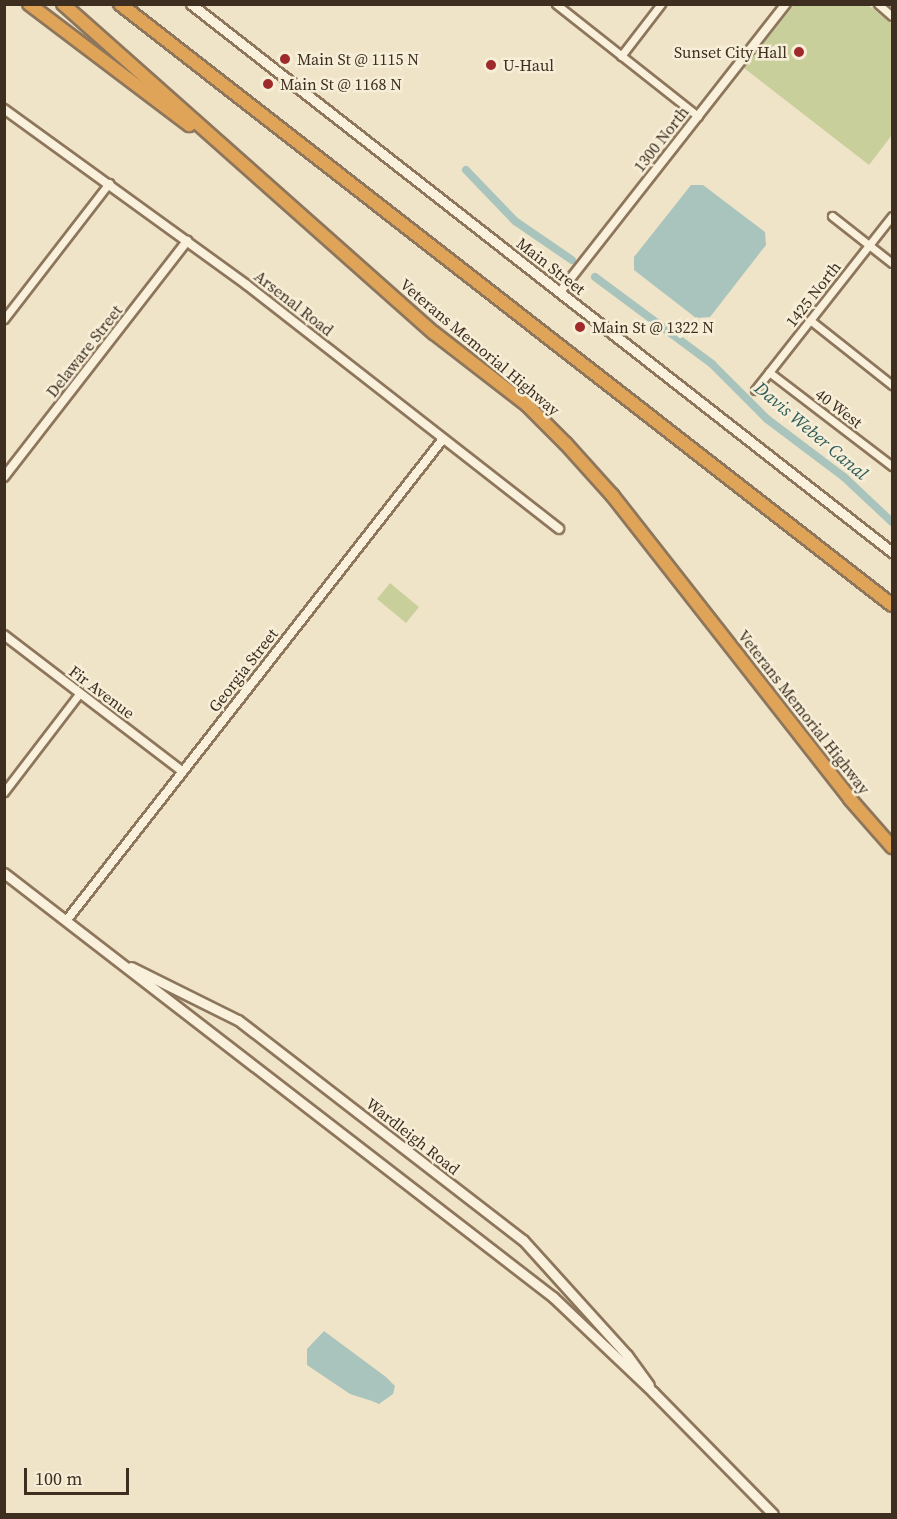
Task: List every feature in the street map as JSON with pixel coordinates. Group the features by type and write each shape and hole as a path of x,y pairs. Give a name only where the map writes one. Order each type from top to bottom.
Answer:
{"highway":[{"path":"29,4 264,183"},
{"name":"Veterans Memorial Highway","path":"63,4 434,333 527,405 566,444 612,495 850,799 892,847"},
{"path":"120,4 892,605"}],"main road":[{"name":"Main Street","path":"191,4 892,552"},
{"name":"Wardleigh Road","path":"4,873 553,1297 653,1392 772,1515"},
{"name":"Wardleigh Road","path":"113,956 162,985 238,1020 523,1240 627,1355 653,1392"}],"street":[{"path":"556,4 698,116"},
{"path":"621,56 661,4"},
{"name":"1300 North","path":"560,292 786,4"},
{"path":"878,4 892,16"},
{"name":"Arsenal Road","path":"4,109 187,241 560,529"},
{"path":"4,318 109,183"},
{"path":"832,216 892,263"},
{"name":"1425 North","path":"755,390 892,216"},
{"name":"Delaware Street","path":"4,477 187,241"},
{"path":"810,320 892,385"},
{"name":"40 West","path":"770,372 892,466"},
{"name":"Georgia Street","path":"66,921 443,439"},
{"name":"Fir Avenue","path":"4,635 183,772"},
{"path":"4,792 79,694"}],"green space":[{"path":"794,5 868,5 892,24 892,135 869,165 744,68"},
{"path":"390,583 419,607 406,623 377,599"}],"water":[{"path":"691,185 703,185 765,232 766,245 710,317 696,318 634,270 634,257"},
{"path":"324,1331 386,1377 395,1386 393,1394 379,1404 350,1394 307,1365 307,1349"}],"waterway":[{"name":"Davis Weber Canal","path":"466,170 515,221 572,260"},
{"name":"Davis Weber Canal","path":"595,277 712,364 767,419 844,477 892,522"}],"place":[{"name":"Sunset City Hall","path":"799,52"},
{"name":"Main St @ 1115 N","path":"285,59"},
{"name":"U-Haul","path":"491,65"},
{"name":"Main St @ 1168 N","path":"268,84"},
{"name":"Main St @ 1322 N","path":"580,327"}]}
